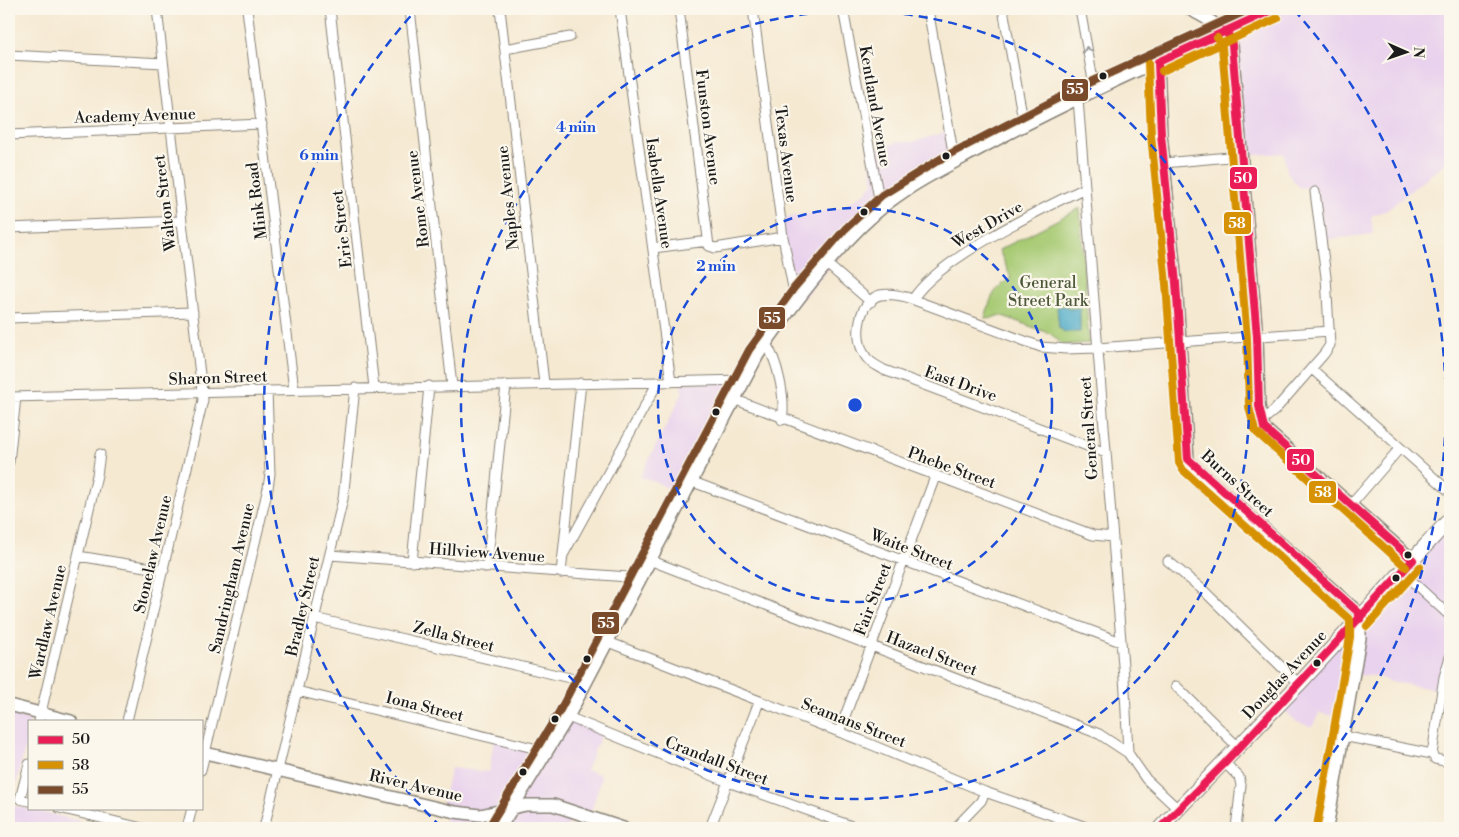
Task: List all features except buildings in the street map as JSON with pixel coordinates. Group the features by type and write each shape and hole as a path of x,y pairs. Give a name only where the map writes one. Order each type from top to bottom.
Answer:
{"main road":[{"name":"Douglas Avenue","path":"1160,828 1224,764 1360,619 1450,519"}],"street":[{"name":"Walton Street","path":"157,9 203,393"},
{"name":"Mink Road","path":"248,9 294,390"},
{"name":"Erie Street","path":"330,9 374,387"},
{"name":"Rome Avenue","path":"410,9 452,386"},
{"name":"Naples Avenue","path":"500,9 544,383"},
{"name":"Isabella Avenue","path":"620,9 671,382"},
{"name":"Funston Avenue","path":"679,9 710,244"},
{"name":"Texas Avenue","path":"753,9 783,237 796,303"},
{"name":"Kentland Avenue","path":"843,9 881,209"},
{"path":"928,9 953,152 957,161"},
{"path":"1003,9 1024,125"},
{"path":"1080,9 1095,91"},
{"path":"1190,9 1230,36 1232,45 1257,337 1258,398 1264,419 1264,428 1413,560"},
{"path":"500,828 568,717 652,561 745,380 766,344 828,264 881,209 917,182 1024,125 1274,9"},
{"path":"504,49 570,37"},
{"path":"9,56 163,63"},
{"name":"Burns Street","path":"1158,62 1164,163 1190,463 1358,612 1360,619"},
{"name":"General Street","path":"1078,99 1128,724 1128,754"},
{"name":"Academy Avenue","path":"9,135 262,124"},
{"path":"1164,163 1240,156"},
{"name":"West Drive","path":"913,298 920,287 942,268 980,244 1085,188"},
{"path":"1264,419 1274,411 1312,368 1330,344 1326,277 1315,192"},
{"path":"9,228 181,221"},
{"path":"653,248 783,237"},
{"path":"828,264 871,302 875,297 886,294 913,298 1040,347 1066,349 1097,348 1330,331"},
{"name":"East Drive","path":"871,302 862,313 859,340 862,351 873,364 895,375 1106,453"},
{"path":"9,318 193,312"},
{"path":"766,344 774,361 784,404 782,420"},
{"path":"1312,368 1450,492"},
{"path":"452,386 745,380"},
{"path":"563,555 658,382"},
{"path":"561,572 581,383"},
{"path":"487,568 506,385"},
{"path":"412,562 429,386"},
{"name":"Sharon Street","path":"12,397 452,386"},
{"name":"Bradley Street","path":"264,828 342,499 355,388"},
{"name":"Sandringham Avenue","path":"203,752 268,488 270,474 266,391"},
{"name":"Stonelaw Avenue","path":"127,720 193,447 203,393"},
{"path":"9,462 12,397"},
{"name":"Phebe Street","path":"736,400 782,420 1094,535 1112,537"},
{"path":"1350,506 1400,448"},
{"path":"78,556 100,454"},
{"name":"Fair Street","path":"839,732 935,477"},
{"name":"Waite Street","path":"693,482 1121,642"},
{"name":"Hillview Avenue","path":"330,555 642,578"},
{"name":"Wardlaw Avenue","path":"40,717 78,556 164,570"},
{"name":"Hazael Street","path":"652,561 1100,734 1128,754 1146,779 1178,809"},
{"path":"1168,561 1203,590 1299,684"},
{"path":"1402,572 1450,616"},
{"name":"Zella Street","path":"314,618 587,682"},
{"path":"1327,828 1360,638 1360,619"},
{"name":"Seamans Street","path":"608,642 839,732 985,792 1089,828"},
{"path":"1450,657 1444,677 1432,754 1435,759 1450,762"},
{"path":"1176,686 1239,748"},
{"name":"Iona Street","path":"297,691 546,751"},
{"path":"710,828 760,702"},
{"path":"9,705 40,717 63,720"},
{"name":"Crandall Street","path":"568,717 728,782 856,828"},
{"path":"1343,736 1432,754"},
{"name":"River Avenue","path":"203,752 456,812 480,815 526,804 552,805 623,828"},
{"path":"1224,764 1239,777 1242,785 1236,828"},
{"path":"25,800 28,773"},
{"path":"955,828 981,801 985,792"},
{"path":"67,810 142,828"},
{"path":"187,828 192,810"},
{"path":"1052,828 1061,818"}],"shaded area":[{"path":"1271,9 1450,9 1450,159 1387,210 1371,216 1373,234 1323,240 1314,189 1298,187 1287,171 1284,153 1242,156 1233,26"},
{"path":"949,131 954,161 885,204 796,306 779,219 842,208 867,191 873,183 868,149 882,148 896,142 913,142"},
{"path":"740,381 683,496 654,481 640,477 682,394 681,383"},
{"path":"1450,516 1450,651 1444,662 1439,690 1387,681 1377,676 1355,675 1346,718 1319,713 1312,727 1297,722 1281,707"},
{"path":"9,714 31,720 28,720 28,735 11,805 111,828 9,828"},
{"path":"564,717 602,733 586,770 599,774 601,779 590,815 574,811 567,828 444,828 446,812 441,808 451,768 489,772 494,740 544,751"}],"green space":[{"name":"General Street Park","path":"1080,208 1089,343 1063,345 1051,334 1000,315 989,319 985,318 993,295 1000,286 1011,278 999,250"}],"water":[{"path":"1066,306 1068,309 1080,308 1080,332 1065,332 1059,328 1057,307"}],"transit line":[{"name":"55","path":"491,823 559,712 749,350 794,288 845,229 882,195 942,158 1086,84 1250,9"},
{"name":"50","path":"1158,62 1274,9"},
{"name":"58","path":"1162,71 1278,18"},
{"name":"50","path":"1224,31 1230,37 1232,45 1257,337 1259,406 1264,428 1413,560"},
{"name":"58","path":"1217,38 1222,47 1247,338 1249,407 1255,431 1406,567"},
{"name":"58","path":"1148,62 1151,135 1166,284 1179,463 1183,470 1350,620 1350,637 1317,826"},
{"name":"50","path":"1158,62 1161,134 1176,283 1188,459 1358,612 1360,619"},
{"name":"50","path":"1160,828 1225,763 1413,560"},
{"name":"58","path":"1367,626 1420,567"}]}
